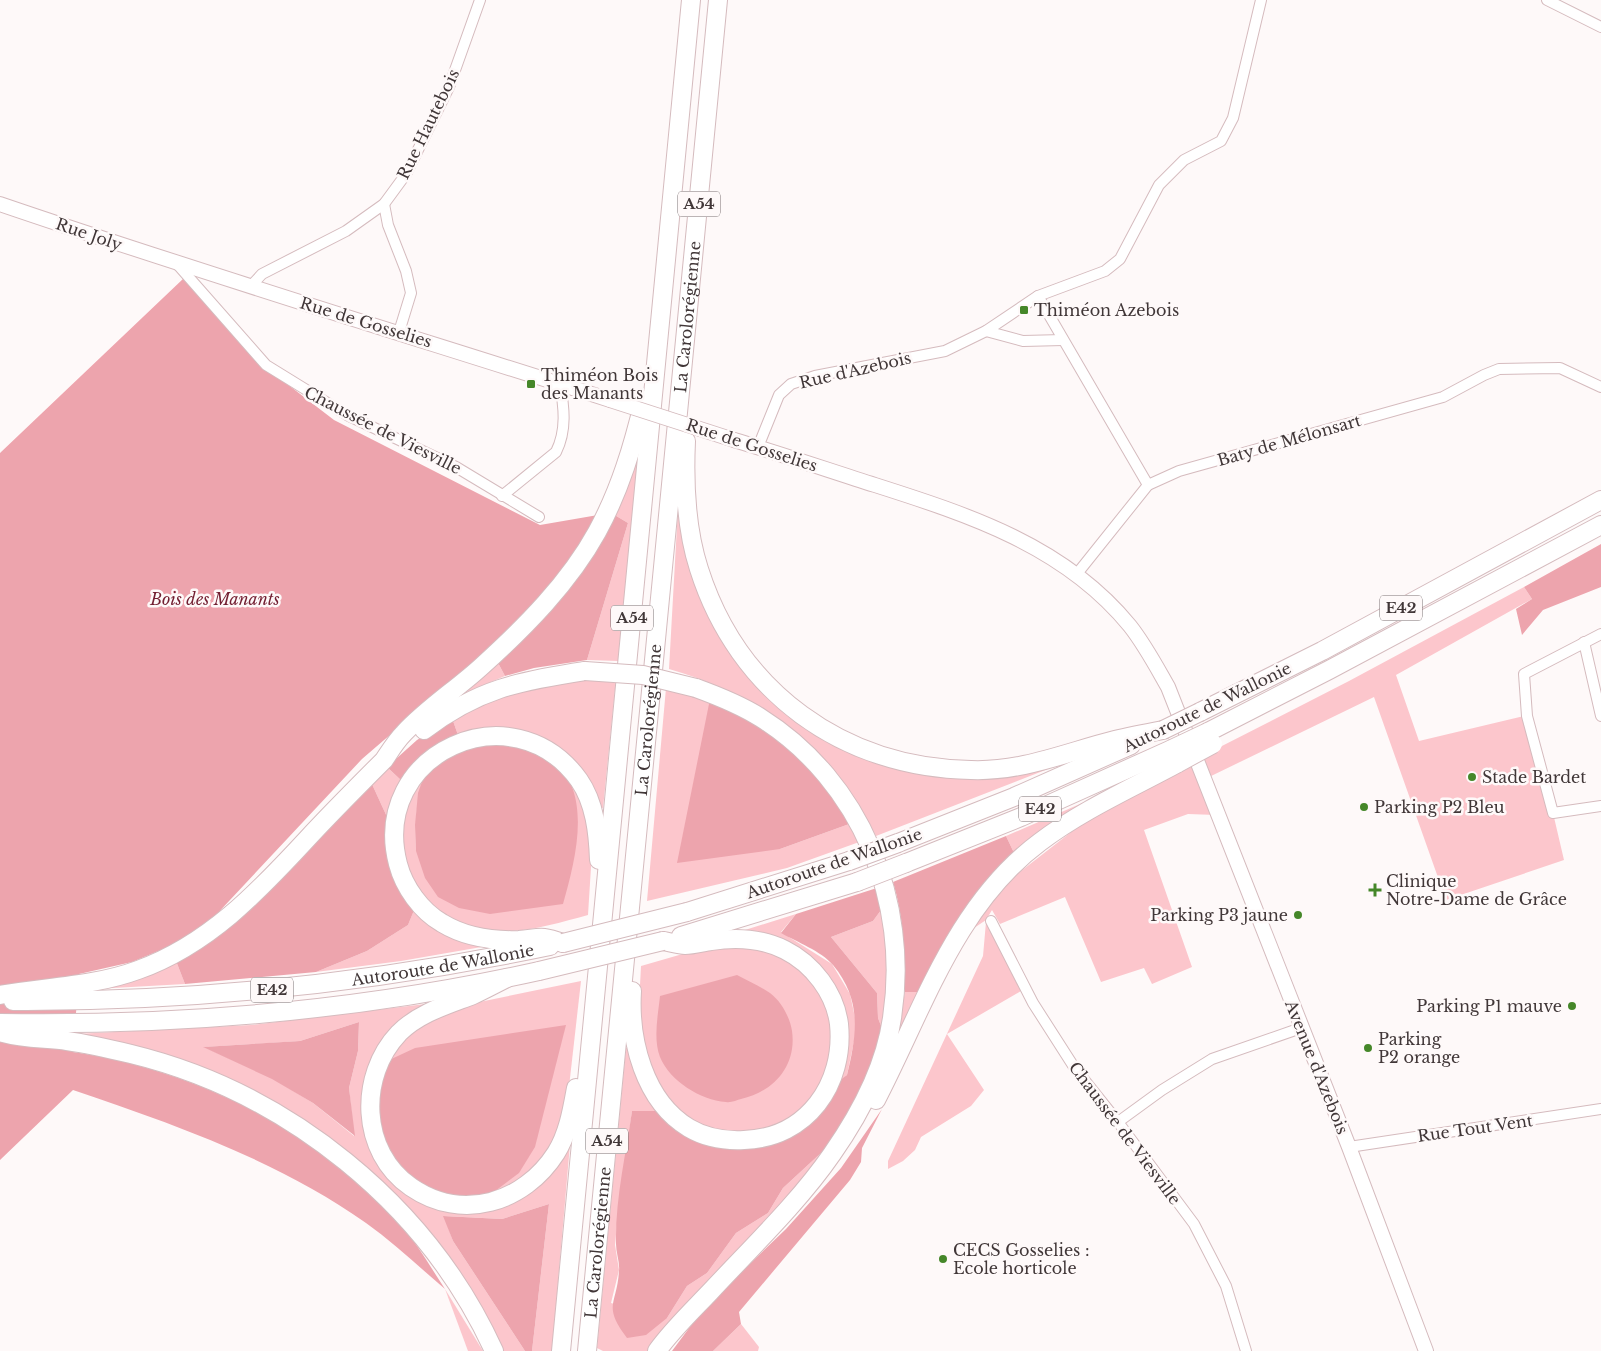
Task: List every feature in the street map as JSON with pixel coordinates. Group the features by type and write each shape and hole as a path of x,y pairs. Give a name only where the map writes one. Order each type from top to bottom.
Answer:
{"highway":[{"name":"La Carolorégienne","path":"561,1351 691,0"},
{"name":"La Carolorégienne","path":"587,1351 718,0"},
{"path":"0,995 71,985 137,971 168,958 199,940 234,913 266,882 384,760 404,733 482,666 533,617 579,562 598,531 612,500 631,450 660,326"},
{"path":"679,408 686,428 686,490 690,531 698,567 713,606 734,647 751,668 794,710 820,728 847,744 908,764 973,770 1036,763 1114,740 1163,730"},
{"name":"Autoroute de Wallonie","path":"0,1001 133,1000 314,986 414,972 542,942 563,943 687,912 849,861 898,843 1014,797 1163,730 1322,651 1601,500"},
{"name":"Autoroute de Wallonie","path":"0,1023 226,1017 317,1008 418,994 506,978 663,941 685,940 857,882 1175,756 1211,738 1250,723 1265,704 1601,525"},
{"path":"384,760 447,713 485,693 527,680 585,671 643,675 696,688 728,700 761,718 791,741 819,768 840,793 859,823 882,873 894,930 895,948 896,986 892,1019 884,1052 872,1085 857,1114 831,1156 657,1351"},
{"path":"542,942 484,939 462,933 441,922 427,910 415,898 400,872 396,857 396,814 406,788 417,772 430,759 461,741 494,736 528,742 556,757 580,781 590,803 597,828 603,910"},
{"path":"831,1156 847,1146 866,1119 957,936 983,897 1007,870 1040,842 1175,756"},
{"path":"628,931 633,974 632,1025 635,1043 644,1070 661,1100 673,1116 690,1128 708,1136 731,1140 756,1140 779,1134 807,1116 828,1090 834,1075 840,1038 838,1018 830,996 818,976 804,962 785,950 762,942 740,939 685,940"},
{"path":"506,978 414,1022 390,1044 372,1078 369,1103 371,1123 382,1154 400,1178 412,1188 444,1201 473,1205 496,1201 529,1184 556,1152 565,1135 576,1085 591,1039"},
{"path":"0,1032 15,1037 67,1041 132,1054 196,1074 246,1097 290,1121 330,1149 378,1189 415,1228 451,1275 482,1325 494,1351"}],"street":[{"name":"Rue Hautebois","path":"250,286 262,274 346,231 384,204 406,174 449,87 480,0"},
{"name":"Rue d'Azebois","path":"758,447 779,395 791,384 815,376 945,351 986,331 1038,296 1105,271 1120,259 1159,185 1184,160 1221,141 1233,118 1261,0"},
{"path":"1547,0 1601,27"},
{"name":"Rue Joly","path":"0,204 178,265"},
{"path":"384,204 388,225 406,271 411,293 399,332"},
{"name":"Rue de Gosselies","path":"178,265 399,332 944,507 1019,538 1054,558 1076,575 1101,596 1129,625 1149,653 1168,687 1207,783"},
{"name":"Chaussée de Viesville","path":"178,265 266,365 347,415 456,467 538,517"},
{"path":"1038,296 1148,485"},
{"path":"986,331 1023,341 1063,340"},
{"name":"Baty de Mélonsart","path":"1076,575 1148,485 1179,471 1443,397 1492,371 1540,367 1560,368 1601,388"},
{"path":"502,496 556,452 560,443 564,407 560,384"},
{"path":"1601,634 1524,674 1527,716 1553,813 1601,806"},
{"path":"1584,642 1601,716"},
{"name":"Avenue d'Azebois","path":"1207,783 1349,1147 1426,1351"},
{"name":"Chaussée de Viesville","path":"991,921 1033,1003 1074,1067 1118,1122 1194,1224 1226,1286 1246,1351"},
{"path":"1118,1122 1162,1090 1212,1059 1301,1028"},
{"name":"Rue Tout Vent","path":"1349,1147 1601,1109"}],"shaded area":[{"path":"642,451 636,481 618,661 587,660 628,523 613,514 635,456"},
{"path":"682,507 694,569 771,696 917,770 1071,760 876,836 858,805 837,777 815,752 790,730 764,711 735,694 703,680 669,669 678,508"},
{"name":"Stade Bardet","path":"1524,587 1532,599 1396,675 1419,741 1524,716 1553,813 1564,860 1446,900 1374,697 1207,778 1203,759 1218,748 1349,681"},
{"path":"496,659 505,676 451,699"},
{"path":"558,680 616,680 603,808 599,807 588,784 575,765 561,750 545,740 526,732 506,729 483,730 458,735 452,718 487,700"},
{"path":"666,688 710,699 780,849 852,823 862,841 787,868 647,901"},
{"path":"1195,763 1216,815 1188,814 1144,830 1192,967 1152,984 1144,968 1101,982 1065,897 1000,924 992,910 986,920 971,930 1003,885 1102,808 1165,773 1184,771"},
{"path":"387,767 403,782 388,819 371,782"},
{"path":"425,773 417,811 416,851 565,773 583,800 592,851 588,915 531,929 495,931 476,928 459,922 429,902 417,888 409,872 403,854 401,835 401,827 408,802"},
{"path":"1126,784 1015,855 1006,836"},
{"path":"884,906 890,942 883,1031 878,1018 877,993 831,937 873,921"},
{"path":"415,908 493,945 401,961 316,972 367,951 408,925"},
{"path":"796,914 781,932 832,964 850,994 857,1027 847,1075 834,1086 844,1048 817,969 729,935"},
{"path":"986,922 1021,991 947,1034 984,1090 971,1106 921,1137 915,1150 903,1161 888,1169 888,1161 983,956"},
{"path":"728,947 765,949 786,959 804,974 812,982 823,1001 831,1044 822,1081 801,1110 770,1128 735,1133 699,1123 667,1096 644,1049 639,1018 641,966 693,951"},
{"path":"176,961 185,984 95,989"},
{"path":"581,981 569,1087 562,1122 551,1148 521,1182 486,1198 385,1062 402,1039 429,1019 460,1006"},
{"path":"905,992 922,992 894,1052"},
{"path":"434,1003 380,1049 491,1207 571,1133 552,1351 532,1351 549,1204 502,1219 444,1216 453,1241 525,1351 500,1351 467,1288 302,1122 75,1034 251,1025","holes":["359,1022 358,1051 349,1088 354,1136 313,1103 272,1078 204,1047 300,1041"]},
{"path":"626,1048 632,1048 663,1111 632,1111 615,1245 619,1270 611,1303 667,1318 687,1286 707,1273 736,1233 768,1213 783,1188 835,1140 811,1171 649,1351 603,1351 597,1348"},
{"path":"445,1289 483,1351 468,1351"},
{"path":"741,1324 759,1347 758,1351 713,1351"}],"green space":[{"name":"Bois des Manants","path":"184,278 261,364 334,420 540,525 598,515 569,563 533,607 499,641 362,759 215,916 180,942 132,962 79,974 73,1052 164,1073 209,1090 253,1110 295,1134 334,1162 370,1192 408,1233 445,1289 366,1223 298,1181 224,1146 187,1131 73,1090 0,1160 0,453"},
{"path":"613,514 628,523 587,660 534,668 505,676 496,659"},
{"path":"1601,544 1601,587 1543,610 1522,635 1516,609 1532,599 1524,587"},
{"path":"710,699 753,721 793,751 815,773 852,823 780,849 677,863"},
{"path":"452,718 458,735 427,755 414,767 403,782 387,767 417,740"},
{"path":"508,743 541,753 559,766 570,782 576,801 577,843 563,904 490,914 459,908 438,897 425,878 416,851 415,825 418,793 425,773 460,748"},
{"path":"371,782 388,819 415,908 408,925 367,951 316,972 185,984 176,961"},
{"path":"1006,836 1015,855 922,992 905,992 902,923 893,882"},
{"path":"880,887 884,906 873,921 831,937 877,993 878,1018 883,1031 876,1059 835,1140 783,1188 768,1213 736,1233 707,1273 687,1286 667,1318 646,1335 627,1338 615,1318 613,1305 619,1268 616,1244 617,1211 632,1111 663,1111 754,1144 847,1075 855,1031 853,1004 849,991 828,960 781,933 796,914"},
{"path":"737,975 766,990 778,1001 785,1010 789,1021 793,1044 786,1066 773,1084 753,1096 728,1102 696,1093 671,1074 660,1057 657,1043 657,1027 660,996"},
{"path":"359,1022 358,1051 349,1088 355,1136 313,1103 272,1079 203,1047 300,1041"},
{"path":"566,1025 535,1147 519,1173 486,1198 465,1200 427,1189 391,1160 376,1120 385,1062 415,1048"},
{"path":"882,1109 862,1148 861,1162 850,1180 739,1312 741,1324 713,1351 672,1351 704,1308 786,1229 841,1168"},
{"path":"549,1204 532,1351 525,1351 453,1241 443,1216 502,1219"}],"place":[{"name":"Thiméon Azebois","path":"1024,310"},
{"name":"Thiméon Bois des Manants","path":"531,384"},
{"name":"Stade Bardet","path":"1472,777"},
{"name":"Parking P2 Bleu","path":"1364,807"},
{"name":"Clinique Notre-Dame de Grâce","path":"1375,890"},
{"name":"Parking P3 jaune","path":"1298,915"},
{"name":"Parking P1 mauve","path":"1572,1006"},
{"name":"Parking P2 orange","path":"1368,1048"},
{"name":"CECS Gosselies : Ecole horticole","path":"943,1259"}]}
